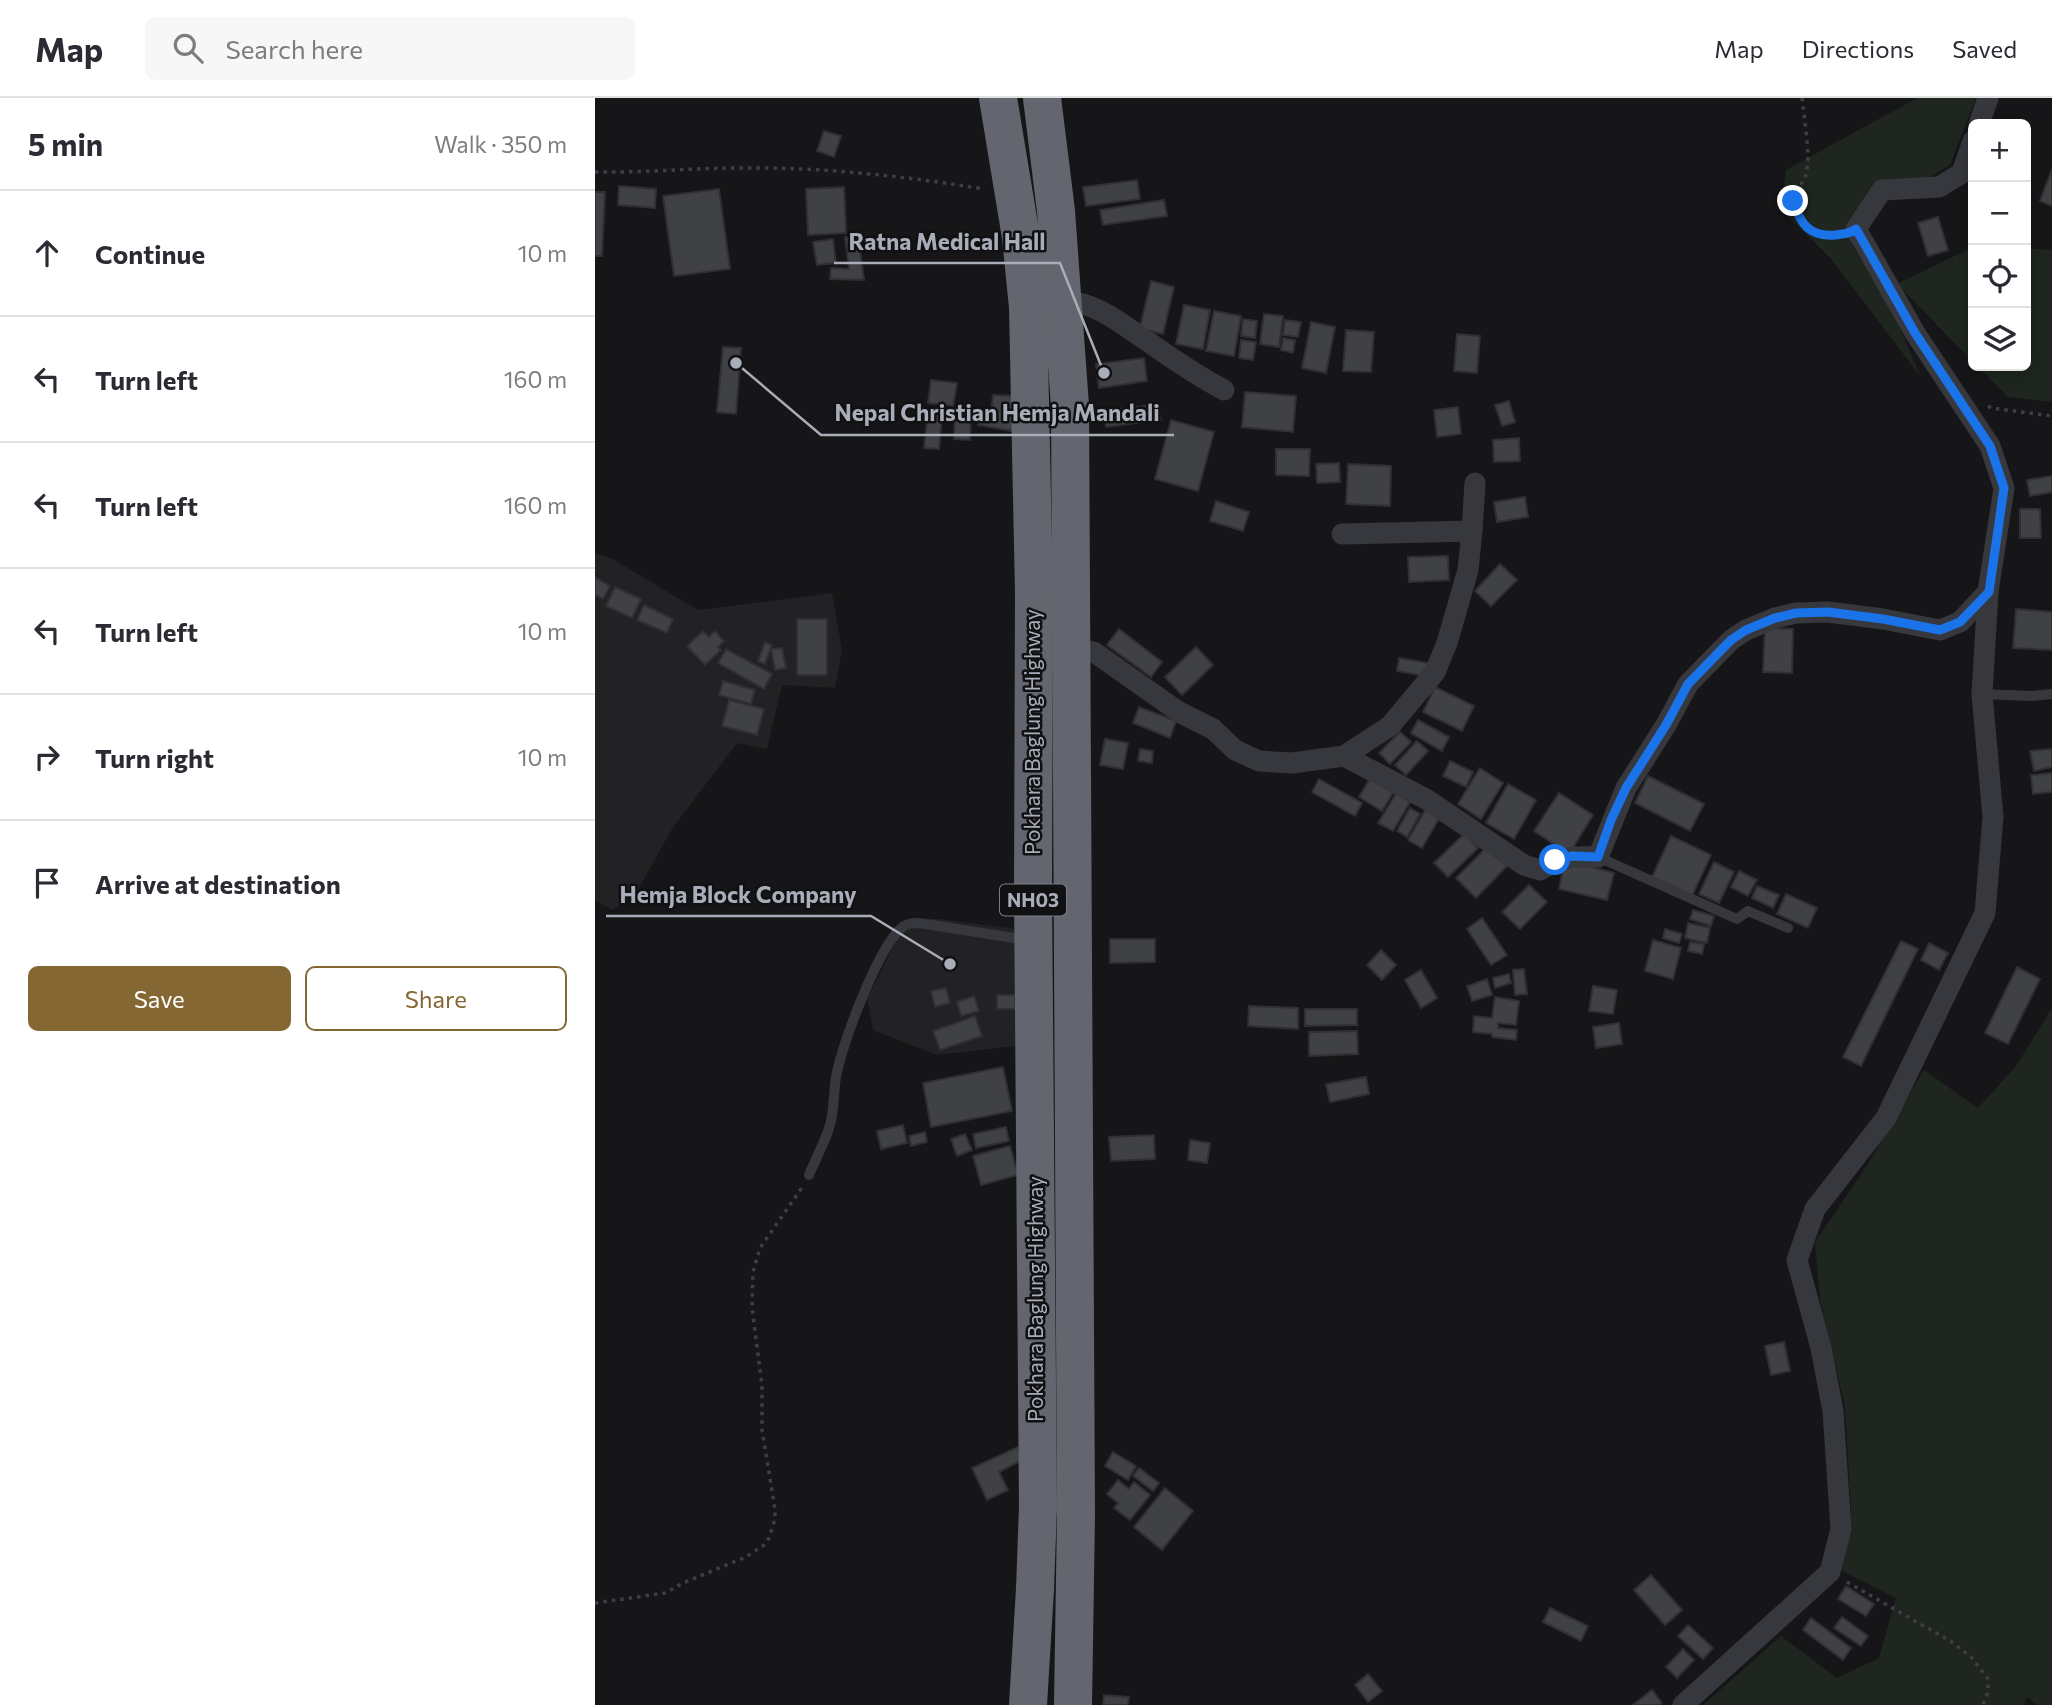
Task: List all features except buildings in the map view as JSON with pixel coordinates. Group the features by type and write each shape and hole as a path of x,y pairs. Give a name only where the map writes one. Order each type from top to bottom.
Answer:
{"highway":[{"name":"Pokhara Baglung Highway","path":"998,98 1021,237 1028,307 1034,593 1038,1507 1028,1705"},
{"name":"Pokhara Baglung Highway","path":"1042,98 1050,150 1064,301 1070,406 1076,1500 1073,1705"}],"street":[{"path":"1981,119 1988,98"},
{"path":"1683,1705 1830,1572 1841,1529 1833,1411 1821,1348 1797,1261 1815,1209 1886,1118 1985,913 1993,817 1982,694 1989,592 2004,488 1990,446 1915,333 1856,229 1882,190 1939,187 1962,173 1968,156"},
{"path":"1064,301 1079,301 1099,309 1201,378 1224,390"},
{"path":"1072,648 1094,652 1179,712 1213,729 1235,750 1259,761 1292,763 1344,756 1391,726 1435,673 1447,643 1468,570 1475,483"},
{"path":"1342,534 1472,531"},
{"path":"1344,756 1426,799 1524,864 1540,870 1563,858 1598,857 1626,788 1688,684 1731,640 1746,630 1796,613 1828,612 1940,630 1960,622 1989,592"}],"lane":[{"path":"1982,694 2052,694"},
{"path":"1598,857 1737,919 1748,912 1788,928"},
{"path":"809,1175 830,1126 836,1076 852,1023 879,962 899,930 911,923 919,923 1034,941"}],"path":[{"path":"1803,98 1806,174 1793,201 1798,214 1807,227 1817,234 1825,236 1851,233 1856,229"},
{"path":"595,172 741,168 849,171 919,178 1013,194"},
{"path":"1982,400 1991,408 2052,416"},
{"path":"595,1603 665,1593 756,1552 769,1538 775,1509 762,1430 762,1386 751,1294 753,1272 759,1248 792,1205 809,1175"},
{"path":"1830,1572 1952,1642 1972,1658 1988,1679 1988,1692 1983,1705"}],"shaded area":[{"path":"1917,98 1976,98 1950,165 1924,180 1889,180 1851,222 1852,245 1894,315 1921,377 1832,260 1781,209 1786,170"},
{"path":"2031,248 2052,250 2052,402 2008,397 1982,371 2031,371"},
{"path":"1968,249 1968,357 1897,284"},
{"path":"595,553 613,559 698,610 832,593 842,650 835,688 782,685 767,749 737,743 672,829 635,895 612,910 595,900"},
{"path":"907,919 939,919 1016,929 1015,1046 937,1055 873,1030 867,999"},
{"path":"2052,1008 2052,1705 2038,1705 2027,1697 2024,1705 1703,1705 1781,1636 1837,1678 1879,1658 1896,1598 1842,1571 1851,1512 1845,1406 1820,1300 1815,1242 1868,1164 1924,1070 1978,1108 2016,1066"}],"place":[{"name":"Nepal Christian Hemja Mandali","path":"736,363"},
{"name":"Ratna Medical Hall","path":"1104,373"},
{"name":"Hemja Block Company","path":"950,964"}],"route":[{"path":"1555,860 1572,856 1598,857 1626,788 1688,684 1731,640 1746,630 1796,613 1828,612 1940,630 1960,622 1989,592 2004,488 1990,446 1915,333 1856,229 1851,233 1825,236 1817,234 1807,227 1793,201"}]}
